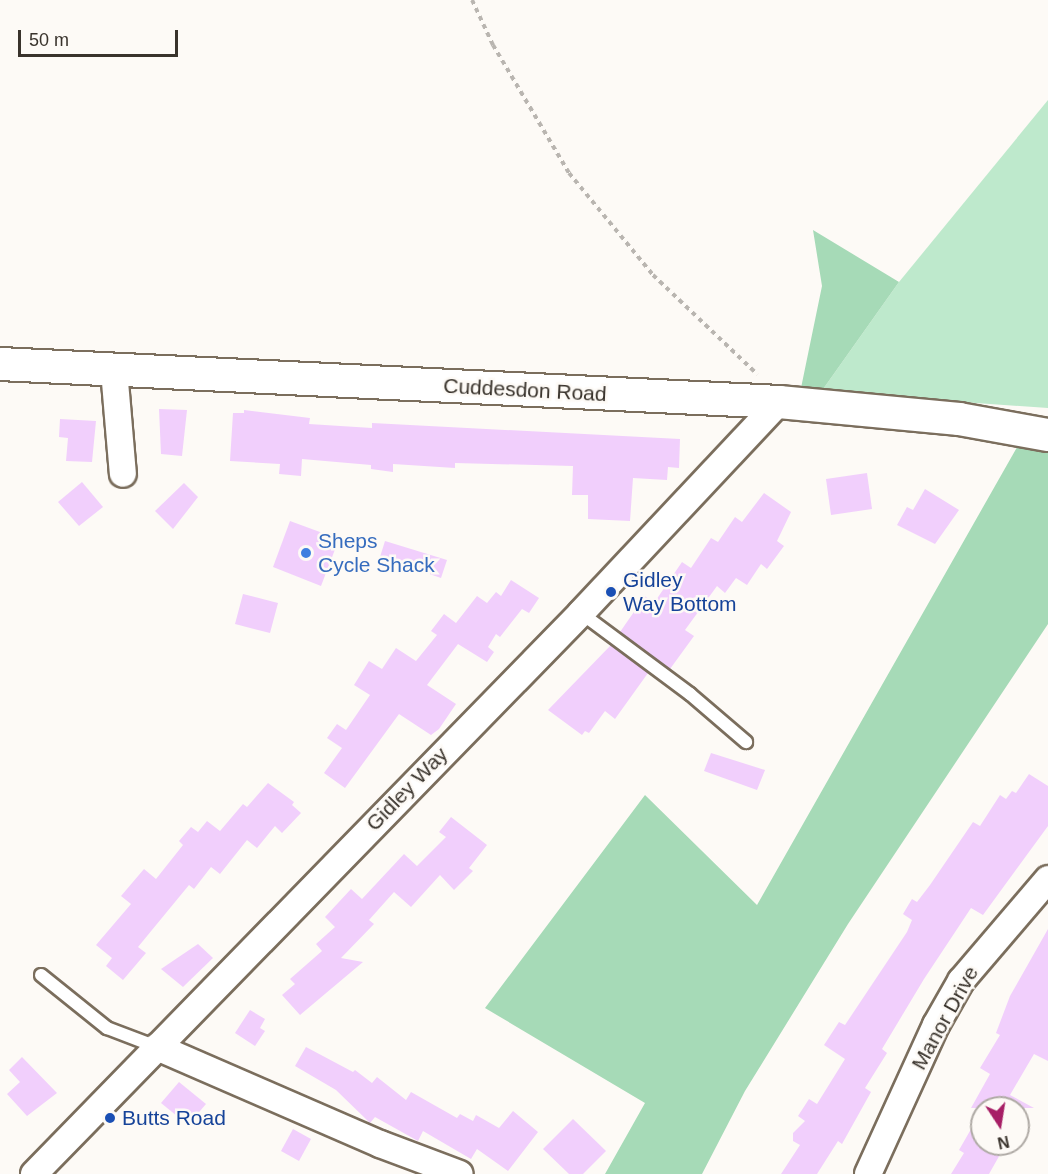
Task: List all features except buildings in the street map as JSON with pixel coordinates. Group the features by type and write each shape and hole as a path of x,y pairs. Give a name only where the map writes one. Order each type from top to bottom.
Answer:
{"street":[{"name":"Cuddesdon Road","path":"0,364 779,402 958,419 1048,435"},
{"path":"114,370 123,474"},
{"name":"Gidley Way","path":"34,1174 580,614 779,402"},
{"name":"Manor Drive","path":"868,1174 936,1025 960,983 986,946 1048,879"},
{"path":"157,1047 380,1144 460,1174"}],"lane":[{"path":"580,614 690,694 746,742"},
{"path":"40,975 106,1028 157,1047"}],"path":[{"path":"472,0 493,45 568,173 653,275 770,384 779,402"}],"green space":[{"path":"1048,100 1048,408 821,392 899,282"},
{"path":"813,230 899,282 821,392 801,388 822,286"},
{"path":"1020,442 1048,451 1048,624 848,924 745,1091 702,1174 605,1174 645,1103 485,1008 645,795 757,905"}],"place":[{"name":"Sheps Cycle Shack","path":"306,553"},
{"name":"Gidley Way Bottom","path":"611,592"},
{"name":"Butts Road","path":"110,1118"}]}
